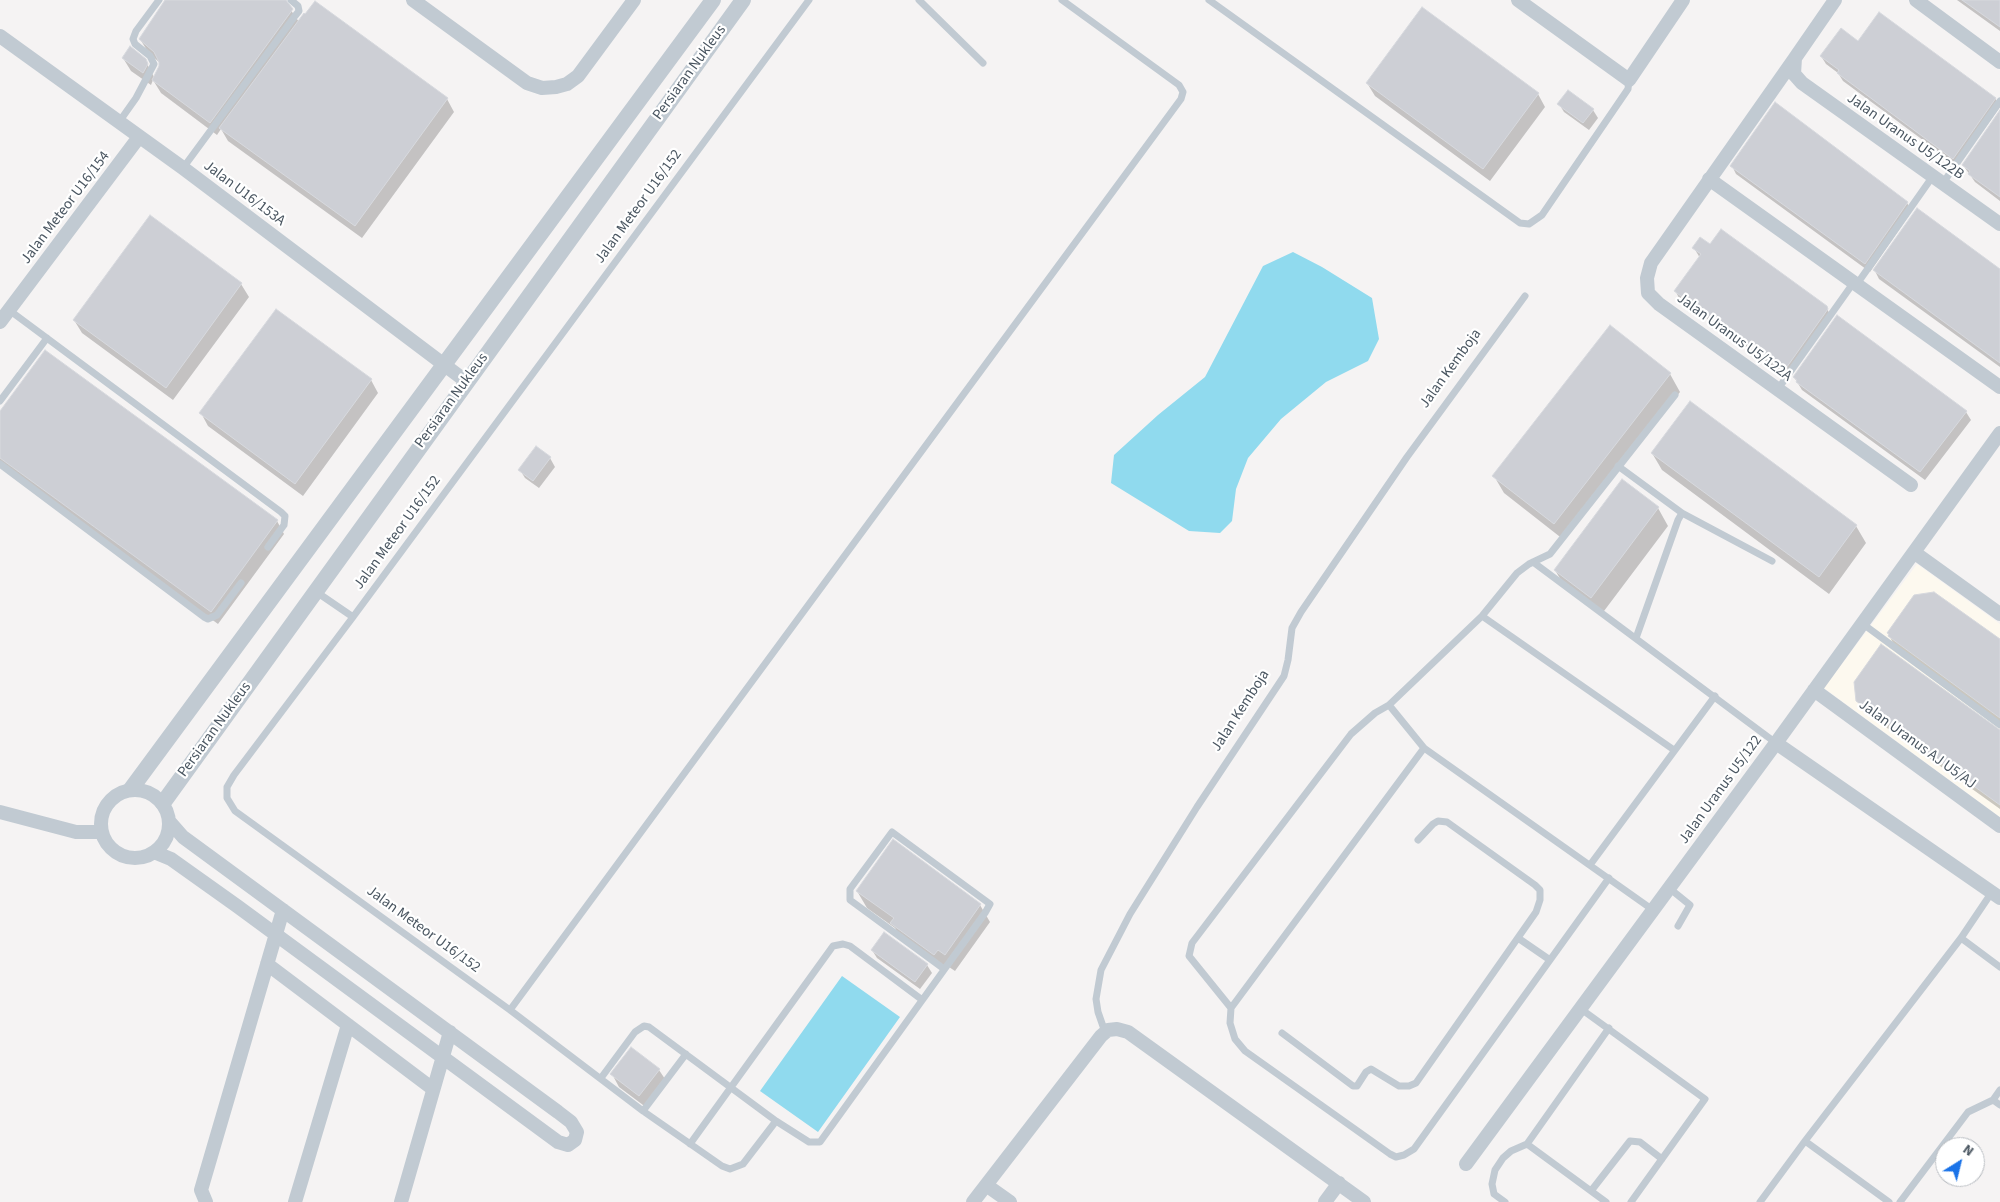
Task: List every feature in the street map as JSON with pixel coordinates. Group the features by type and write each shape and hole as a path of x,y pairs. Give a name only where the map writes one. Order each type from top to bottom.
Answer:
{"street":[{"path":"413,0 526,83 542,88 567,84 578,76 634,0"},
{"name":"Persiaran Nukleus","path":"131,789 445,366 713,0"},
{"name":"Persiaran Nukleus","path":"162,803 742,0"},
{"path":"1518,0 1629,80 1683,0"},
{"name":"Jalan Uranus U5/122A","path":"1835,0 1650,263 1647,278 1648,293 1659,304 1911,485"},
{"path":"1916,0 2000,62"},
{"name":"Jalan U16/153A","path":"0,36 183,168 467,382"},
{"name":"Jalan Uranus U5/122B","path":"1795,58 1794,74 1802,84 2000,224"},
{"name":"Jalan Meteor U16/154","path":"0,322 139,137"},
{"path":"1709,179 2000,388"},
{"name":"Jalan Uranus U5/122","path":"1466,1164 1915,553 2000,433"},
{"path":"1915,553 2000,614"},
{"name":"Jalan Uranus AJ U5/AJ","path":"1814,690 2000,826"},
{"path":"1776,743 1996,895"},
{"path":"154,852 170,858 276,934 558,1142 568,1145 575,1140 577,1132 571,1122 183,837 169,820 162,803 154,795 143,790 131,789 120,792 110,799 104,809 100,820 101,832 106,843 115,852 126,857 138,858 154,852 166,839 169,820"},
{"path":"0,812 76,832 101,832"},
{"path":"206,1202 201,1190 283,910"},
{"path":"267,964 433,1089"},
{"path":"295,1202 348,1025"},
{"path":"973,1202 1106,1032 1117,1029 1128,1032 1364,1202"},
{"path":"401,1202 450,1032"},
{"path":"1325,1202 1339,1183"},
{"path":"986,1185 1010,1202"}],"lane":[{"path":"119,122 136,98 154,64 150,56 135,44 133,40 136,31 159,0"},
{"path":"183,168 296,16 298,6 292,0"},
{"name":"Jalan Meteor U16/152","path":"776,1121 743,1164 730,1170 722,1166 644,1111 510,1010 235,811 227,798 227,787 234,775 809,0"},
{"path":"919,0 983,63"},
{"path":"510,1010 1181,99 1183,92 1179,85 1062,0"},
{"path":"1208,0 1520,223 1529,224 1542,215 1628,89 1629,80"},
{"path":"1778,390 1856,283 2000,101"},
{"name":"Jalan Kemboja","path":"1106,1032 1098,1012 1096,1000 1101,970 1135,906 1197,807 1284,676 1292,628 1301,612 1407,457 1525,296"},
{"path":"9,310 282,512 286,520 268,547"},
{"path":"0,401 46,338"},
{"path":"1232,1008 1189,956 1192,943 1351,734 1375,713 1389,705 1482,616 1517,573 1533,562 1550,554 1675,395"},
{"path":"0,464 208,619 217,615 241,584"},
{"path":"1618,466 1682,513 1772,561"},
{"path":"1636,638 1682,513"},
{"path":"1533,562 1716,696 1776,743"},
{"path":"314,591 353,617"},
{"path":"1482,616 1674,750"},
{"path":"1863,624 2000,725"},
{"path":"1590,865 1716,696"},
{"path":"1389,705 1424,748 1653,910"},
{"path":"1424,748 1232,1008 1230,1023 1235,1038 1245,1051 1396,1157 1404,1155 1414,1149 1609,878"},
{"path":"1282,1033 1353,1086 1357,1086 1366,1072 1371,1069 1399,1086 1410,1086 1416,1083 1536,912 1540,900 1540,890 1535,884 1447,822 1438,821 1433,824 1418,840"},
{"path":"601,1078 636,1032 644,1026 649,1027 776,1121 809,1142 820,1142 921,999 944,969 985,913 990,904 892,832 850,889 850,900 944,969"},
{"path":"1669,888 1690,905 1678,926"},
{"path":"1760,1202 1804,1141 1996,895"},
{"path":"1518,938 1550,960"},
{"path":"1961,938 2000,967"},
{"path":"690,1144 837,944 850,946 921,999"},
{"path":"1580,1009 1609,1028 1705,1099 1631,1202"},
{"path":"1505,1202 1494,1194 1492,1184 1495,1170 1503,1158 1511,1151 1527,1144 1609,1028"},
{"path":"644,1111 686,1054"},
{"path":"1900,1202 1968,1112 1993,1100 2000,1090"},
{"path":"1993,1100 2000,1105"},
{"path":"1591,1191 1630,1141 1640,1142 1662,1159"},
{"path":"1804,1141 1889,1202"},
{"path":"1527,1144 1606,1202"}],"shaded area":[{"path":"1917,564 2000,624 2000,817 1824,688"}],"water":[{"path":"1293,252 1322,267 1372,298 1379,339 1368,361 1326,382 1281,419 1248,458 1236,489 1232,521 1220,533 1189,531 1111,483 1114,455 1158,415 1205,377 1263,266"},
{"path":"842,976 900,1017 818,1132 760,1091"}],"building":[{"path":"165,0 286,0 293,9 210,123 152,80 159,62 154,52 139,39"},
{"path":"1962,0 2000,0 2000,27"},
{"path":"315,1 448,98 355,226 219,128 304,13"},
{"path":"1422,7 1539,93 1483,169 1366,83"},
{"path":"1879,12 1996,98 1953,159 1837,73 1839,70 1820,56 1841,28 1858,41"},
{"path":"130,46 146,59 148,64 143,73 122,58"},
{"path":"1568,90 1594,109 1583,123 1557,104"},
{"path":"1775,102 1908,202 1865,264 1730,166"},
{"path":"2000,110 2000,197 1968,174 1970,171 1962,165"},
{"path":"1917,208 2000,269 2000,363 1873,270"},
{"path":"150,215 242,283 166,388 73,320"},
{"path":"1721,229 1827,306 1828,309 1784,371 1674,291 1701,254 1692,248 1700,237 1710,244"},
{"path":"276,309 372,379 295,484 199,413"},
{"path":"1837,315 1967,411 1920,472 1796,382 1797,380 1793,377"},
{"path":"1610,325 1671,373 1554,524 1492,476"},
{"path":"45,350 278,520 211,612 0,458 0,411"},
{"path":"1690,401 1857,525 1819,577 1651,453"},
{"path":"536,446 551,457 533,481 518,470"},
{"path":"1622,479 1659,507 1591,598 1554,570"},
{"path":"1934,592 2000,639 2000,718 1888,636 1889,634 1887,633 1914,595"},
{"path":"1881,644 2000,730 2000,805 1856,701 1854,682"},
{"path":"893,839 981,904 945,955 938,950 934,955 890,923 894,918 856,891"},
{"path":"884,932 928,964 915,982 871,950"},
{"path":"631,1047 660,1069 639,1096 610,1074"}]}
